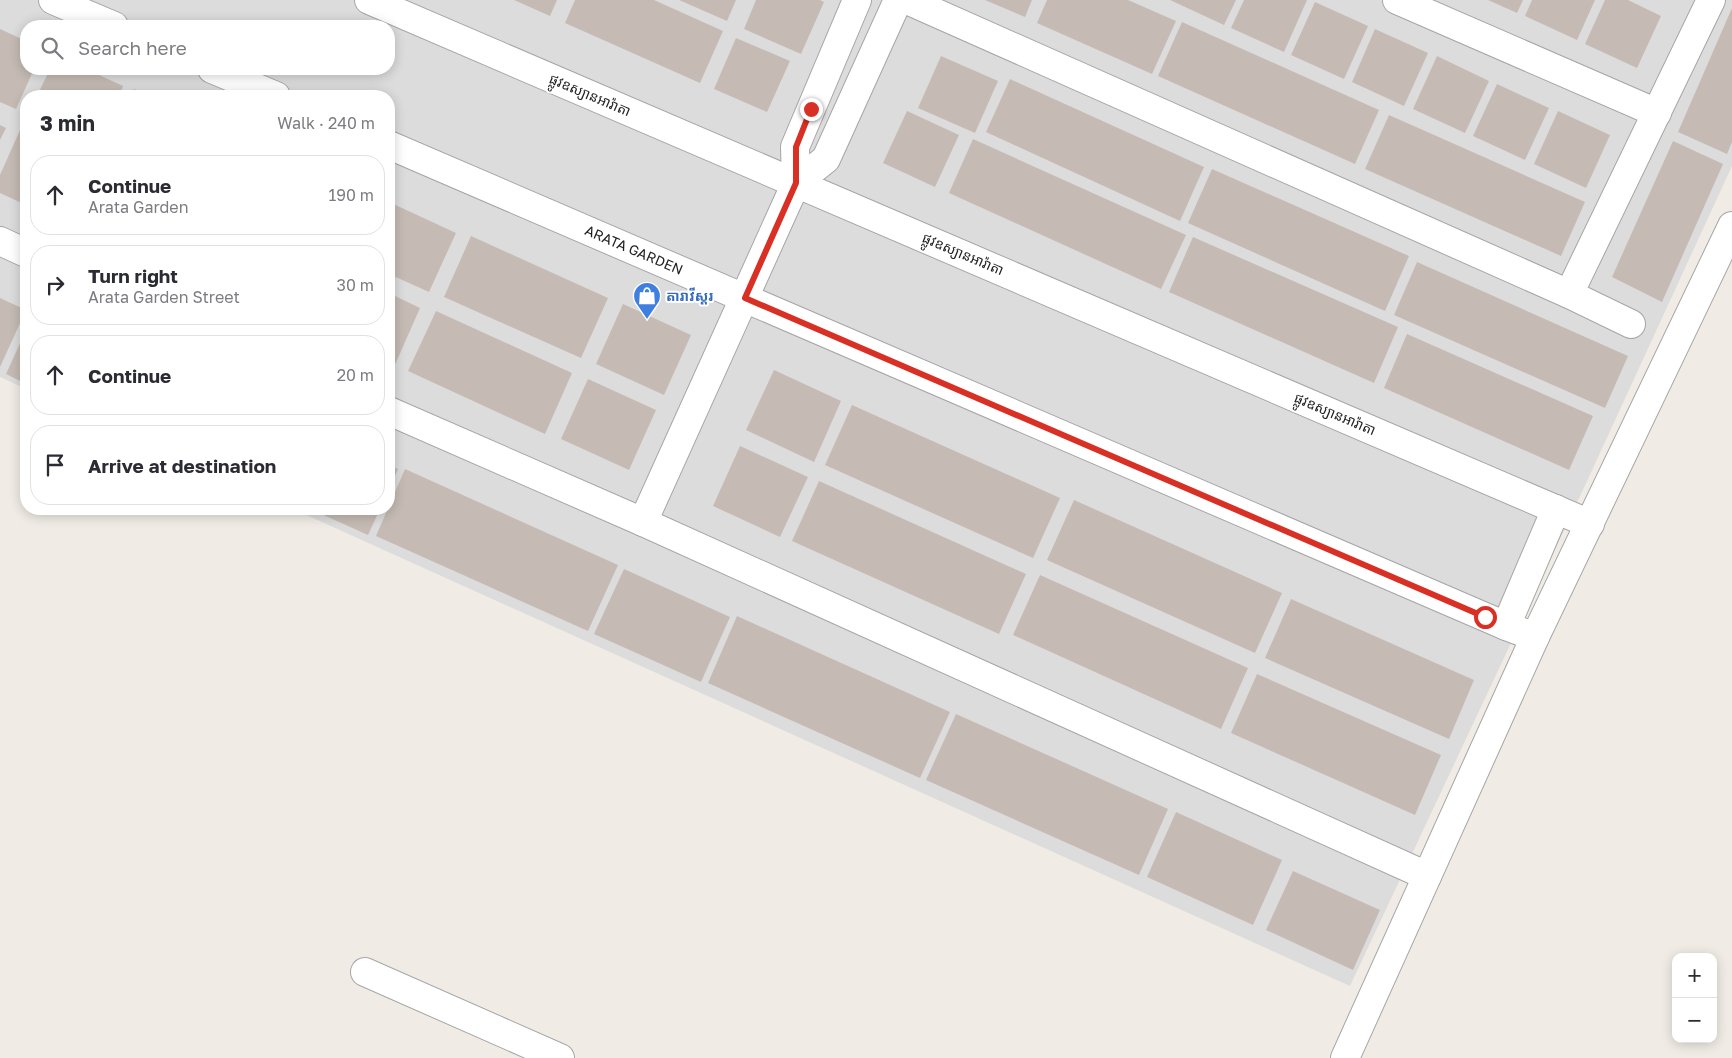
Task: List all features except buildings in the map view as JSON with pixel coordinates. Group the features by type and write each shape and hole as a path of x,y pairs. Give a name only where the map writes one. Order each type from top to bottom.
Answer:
{"street":[{"path":"53,0 100,20"},
{"name":"ផ្លូវឧស្យានអារ៉ាតា","path":"369,0 1590,524"},
{"path":"644,522 796,183 796,147 857,0"},
{"path":"796,183 826,159 898,0"},
{"path":"907,0 1569,294 1631,324"},
{"path":"1397,0 1657,113"},
{"path":"1569,294 1711,0"},
{"path":"226,75 262,90"},
{"name":"ARATA GARDEN","path":"395,148 1496,622 1536,637"},
{"path":"1345,1058 1536,637 1732,226"},
{"path":"0,241 20,250"},
{"path":"395,414 644,522 1427,876"},
{"path":"1496,622 1556,509"},
{"path":"365,972 560,1058"}],"shaded area":[{"path":"0,0 1732,0 1732,166 1588,479 1350,986 306,515 395,515 395,90 20,90 20,386 0,377"}],"place":[{"name":"តារាវីស្តរ","path":"647,320"}],"route":[{"path":"811,109 796,147 796,183 745,298 1485,617"}]}
